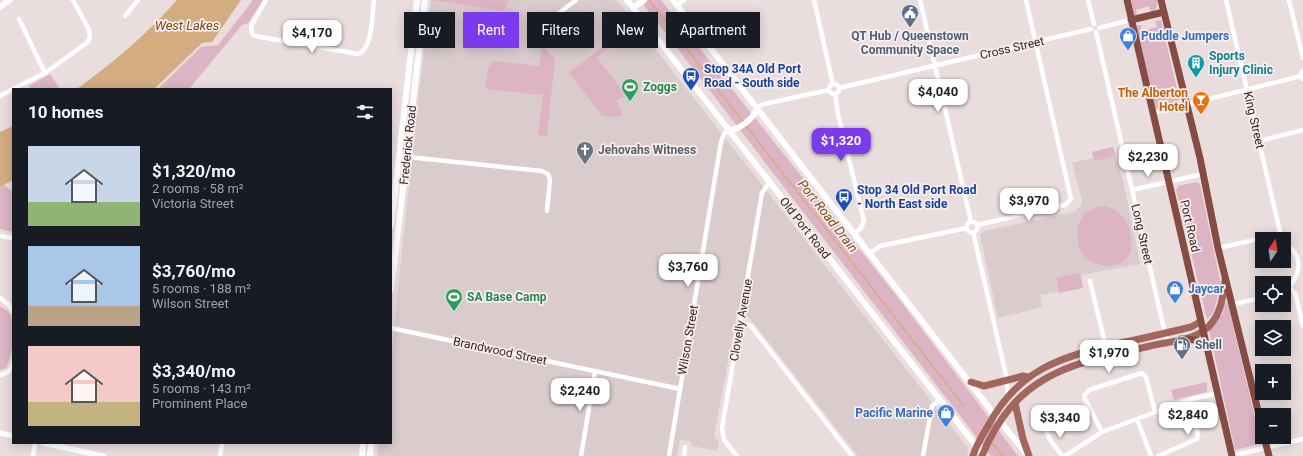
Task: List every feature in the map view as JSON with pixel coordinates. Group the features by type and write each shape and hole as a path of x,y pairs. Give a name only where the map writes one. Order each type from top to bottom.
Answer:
{"highway":[{"name":"Port Road","path":"1127,0 1232,456"},
{"name":"Port Road","path":"1161,0 1203,174 1225,278 1233,304 1258,408"},
{"path":"1131,20 1164,12"},
{"path":"1181,339 1196,340 1206,348"},
{"path":"1266,444 1269,456"}],"main road":[{"name":"Frederick Road","path":"392,217 417,0"},
{"name":"Frederick Road","path":"392,281 425,0"},
{"name":"Old Port Road","path":"627,0 983,456"},
{"path":"634,8 642,1"},
{"path":"675,3 971,382 994,414 1029,456"},
{"path":"728,130 737,129 755,115 757,108"},
{"path":"983,456 990,438 1000,421 1015,403 1034,386 1057,371 1108,356 1181,339 1203,331 1217,313 1222,299 1225,278"},
{"path":"973,456 976,446 994,414 1008,395 1028,377 1052,362 1105,347 1194,326 1200,322"},
{"path":"971,382 981,386 1005,380 1028,377"},
{"path":"1015,403 1023,439 1029,456"},
{"path":"362,456 364,444"},
{"path":"370,456 371,444"}],"street":[{"path":"0,7 10,0"},
{"path":"15,88 45,73 85,45 89,39 89,30 73,0"},
{"path":"125,16 138,0"},
{"path":"266,0 250,26 252,34 255,36 358,54 365,50 368,44 374,0"},
{"path":"561,12 576,0"},
{"path":"675,3 684,0"},
{"path":"814,0 833,84"},
{"path":"870,252 880,246 967,228 971,222 920,0"},
{"path":"973,232 978,226 1065,205 1070,202 1071,197 1026,0"},
{"path":"1088,0 1094,24 1098,30"},
{"name":"King Street","path":"1226,0 1280,232"},
{"path":"1289,0 1303,58"},
{"path":"19,19 45,73"},
{"path":"1094,24 1091,29 1098,30 1131,20"},
{"name":"Cross Street","path":"839,88 1091,29"},
{"name":"Long Street","path":"1098,30 1132,190 1167,342"},
{"path":"1152,113 1302,75"},
{"path":"833,84 837,85 839,88 835,94 838,114 864,221 861,228 855,234"},
{"path":"829,90 830,86 833,84"},
{"path":"0,96 12,90"},
{"path":"757,108 764,104 829,90 835,94"},
{"name":"Wilson Street","path":"669,456 721,142 724,134 728,130"},
{"path":"1259,141 1303,130"},
{"path":"399,156 542,171 548,174 550,180 547,211"},
{"path":"1132,190 1203,174"},
{"name":"Clovelly Avenue","path":"737,456 724,440 722,434 762,193 769,183"},
{"path":"971,222 975,222 978,226"},
{"path":"967,228 970,232 973,232"},
{"path":"973,232 1008,395"},
{"path":"0,236 12,238"},
{"path":"1218,248 1255,240"},
{"path":"1291,248 1300,258 1298,272 1291,286"},
{"path":"1090,281 1108,356"},
{"path":"1291,289 1295,293 1303,326"},
{"path":"0,298 9,305 12,310"},
{"path":"1233,304 1255,299"},
{"path":"740,322 751,326 852,456"},
{"name":"Brandwood Street","path":"392,328 680,389"},
{"path":"0,375 8,372 12,367"},
{"path":"581,456 594,372"},
{"path":"1102,432 1084,396 1089,390 1142,373 1146,377 1155,412"},
{"path":"1066,456 1102,432 1188,400 1218,393"},
{"path":"923,456 932,406 940,400"},
{"path":"1158,456 1197,439 1198,434 1188,400"},
{"path":"1137,418 1151,456"},
{"path":"1046,429 1049,438 1062,456"},
{"path":"0,433 12,436"},
{"path":"1232,456 1303,439"},
{"path":"32,456 35,444"},
{"path":"220,456 222,444"},
{"path":"58,445 103,456"},
{"path":"684,456 685,448"}],"shaded area":[{"path":"253,0 263,0 248,23 242,25 190,88 159,88 201,47 218,45"},
{"path":"431,0 617,0 626,12 602,12 602,48 655,48 968,448 967,456 858,456 748,316 737,313 714,436 719,443 717,451 692,446 690,441 680,440 677,456 377,456 379,444 392,444 392,348 418,97 425,48 455,48 455,12 429,12"},
{"path":"431,0 509,0 504,11"},
{"path":"640,0 661,0 671,12 666,12 666,34 658,23 658,12 649,12"},
{"path":"1130,0 1157,0 1157,6 1155,11 1151,13 1149,6 1136,10 1137,17 1134,16"},
{"path":"1161,20 1179,98 1178,103 1156,109 1136,26 1141,25 1142,31 1157,27 1155,21"},
{"path":"602,47 609,48 597,58 627,96 616,100 623,115 617,117 602,116 569,73"},
{"path":"542,48 545,48 555,59 547,136 538,135 543,95 485,89 489,66 494,61 539,66"},
{"path":"677,48 699,48 896,295 1018,456 991,456"},
{"path":"50,74 59,88 30,88 29,86"},
{"path":"1113,147 1123,180 1140,264 1081,275 1083,288 1040,295 1042,307 998,318 980,235 984,231 1075,212 1081,205 1082,200 1072,163 1093,158 1092,152"},
{"path":"1113,147 1115,156 1094,161 1092,152"},
{"path":"1197,182 1200,184 1221,285 1213,313 1207,319 1176,190 1178,186"},
{"path":"4,185 12,191 12,232 0,229 0,187"},
{"path":"1101,206 1109,207 1121,214 1128,225 1130,232 1130,254 1122,263 1116,265 1109,266 1096,264 1090,261 1085,257 1078,245 1077,238 1079,223 1082,217 1092,209"},
{"path":"1080,273 1083,288 1059,293 1056,278"},
{"path":"1225,302 1228,303 1255,419 1255,444 1259,444 1235,450 1209,330 1223,313"},
{"path":"0,306 10,314 12,320 12,348 6,368 0,370"},
{"path":"1207,382 1207,392 1174,400 1171,390"}],"water":[{"name":"West Lakes","path":"177,0 241,0 212,42 202,43 155,88 78,88 130,47"},
{"path":"12,126 12,181 0,187 0,132"}],"waterway":[{"name":"Port Road Drain","path":"649,0 744,123"},
{"name":"Port Road Drain","path":"746,126 963,405"},
{"name":"Port Road Drain","path":"992,443 1003,456"}],"place":[{"name":"QT Hub / Queenstown Community Space","path":"910,28"},
{"name":"Puddle Jumpers","path":"1128,51"},
{"name":"Sports Injury Clinic","path":"1196,78"},
{"name":"Stop 34A Old Port Road - South side","path":"691,91"},
{"name":"Zoggs","path":"630,102"},
{"name":"The Alberton Hotel","path":"1201,115"},
{"name":"Jehovahs Witness","path":"585,165"},
{"name":"Stop 34 Old Port Road - North East side","path":"844,212"},
{"name":"Jaycar","path":"1175,304"},
{"name":"SA Base Camp","path":"454,312"},
{"name":"Shell","path":"1182,360"},
{"name":"Pacific Marine","path":"946,428"}]}
